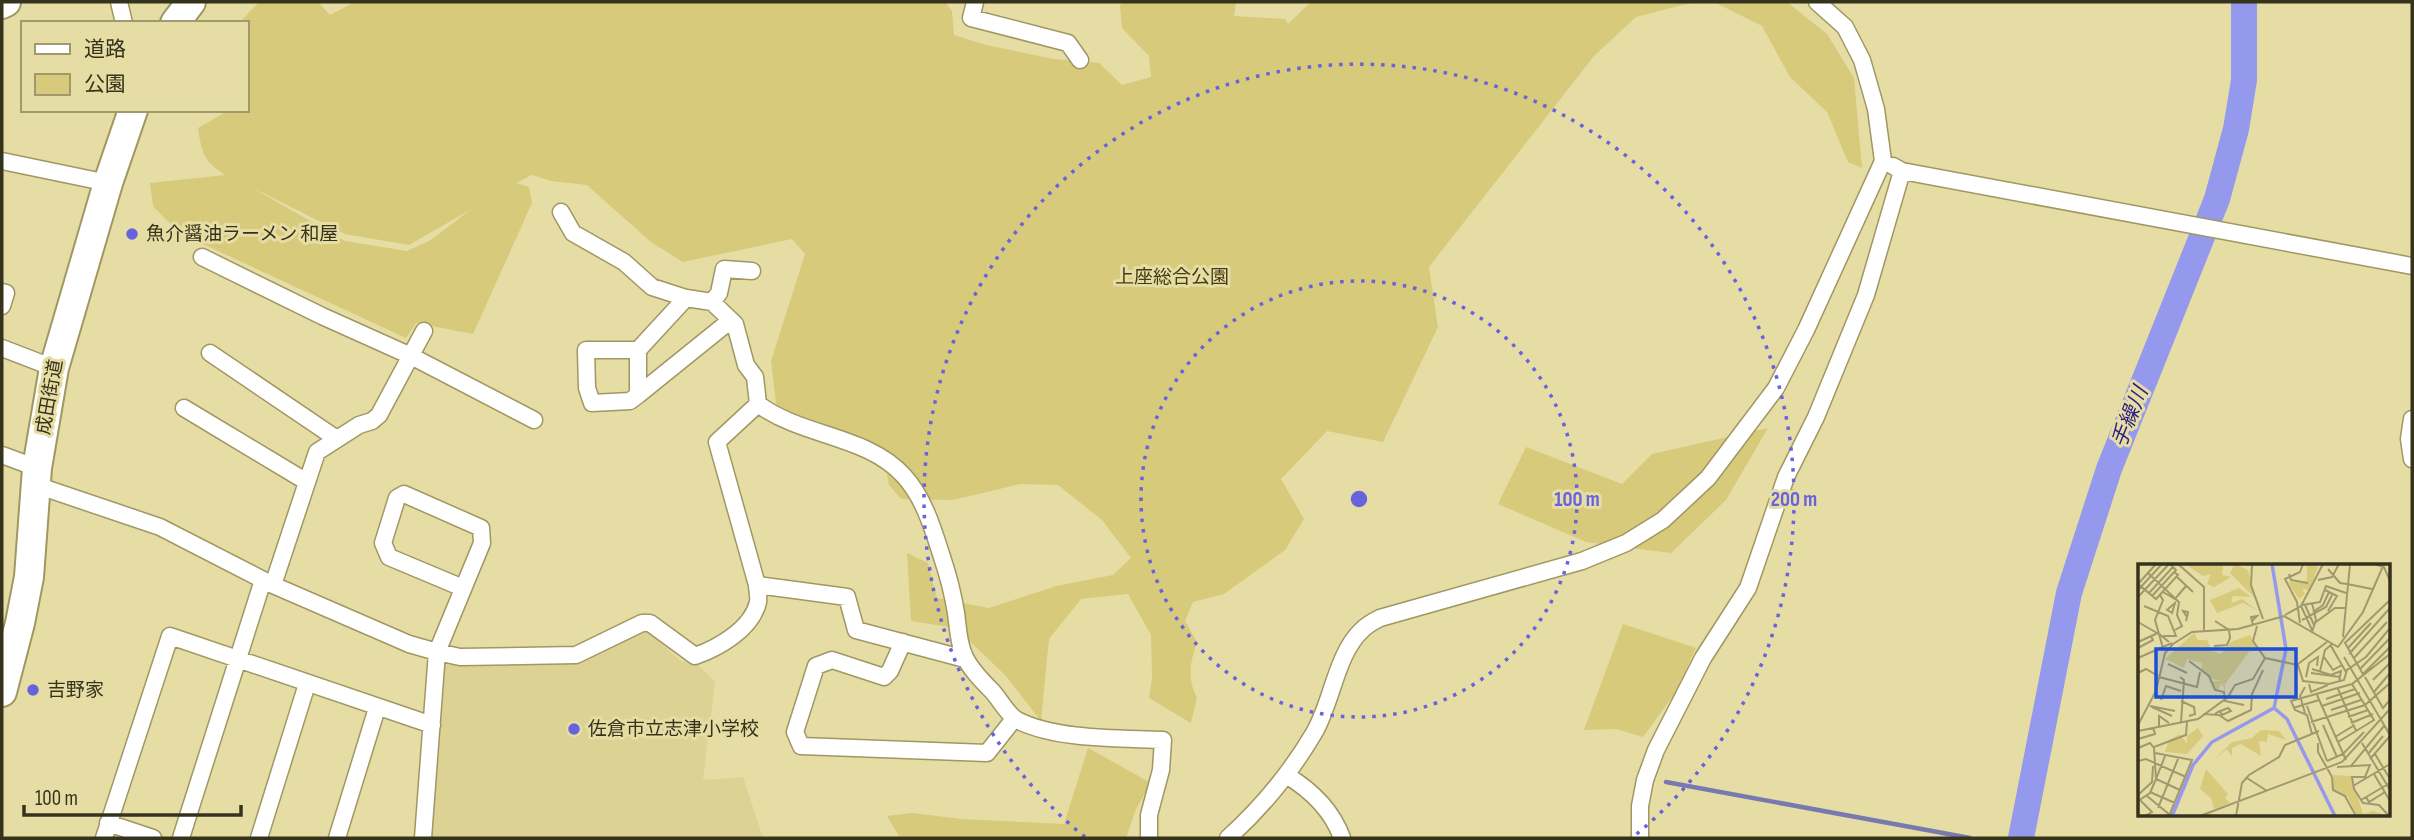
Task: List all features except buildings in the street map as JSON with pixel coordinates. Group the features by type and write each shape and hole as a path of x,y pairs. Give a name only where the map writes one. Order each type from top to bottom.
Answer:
{"highway":[{"path":"177,21 191,2"},
{"name":"成田街道","path":"2,692 29,577 37,477 54,368 108,183 132,112"}],"street":[{"path":"119,2 124,21"},
{"path":"975,2 971,18 1068,43 1080,60"},
{"path":"1228,838 1286,775 1315,732 1330,700 1343,659 1361,630 1380,618 1582,561 1626,542 1663,520 1708,478 1776,388 1806,330 1883,161 1876,109 1862,60 1845,27 1817,2"},
{"path":"2,161 108,183"},
{"path":"1883,161 1902,171 2412,266"},
{"path":"1640,838 1640,806 1645,780 1656,750 1703,658 1748,588 1786,477 1816,417 1866,295 1902,171"},
{"path":"561,212 573,233 624,262 652,287 686,298 712,302 732,320 740,337 746,365 755,377 758,404 771,413 814,432 875,452 905,477 924,507 938,544 950,582 965,659 1014,719 1054,732 1087,737 1163,740 1161,770 1149,816 1149,838"},
{"path":"201,257 411,356 534,420"},
{"path":"712,302 719,293 724,269 752,271"},
{"path":"2,292 6,293 2,306"},
{"path":"638,395 638,350 686,298"},
{"path":"638,350 586,350 587,388 592,403 630,401 732,320"},
{"path":"181,838 237,661 317,452 379,415 424,331"},
{"path":"2,348 54,368"},
{"path":"210,353 337,439"},
{"path":"2,455 37,477 160,527 268,582 409,644 460,657 576,655 642,623 650,623 695,656 729,639 749,620 759,601 718,442 758,404"},
{"path":"184,408 307,482"},
{"path":"2412,419 2409,439 2412,459"},
{"path":"423,838 437,652 482,542 481,528 404,494 397,498 383,543 389,556 463,588"},
{"path":"757,585 847,597 856,630 965,659"},
{"path":"153,838 106,831 170,636 237,661 432,725"},
{"path":"903,642 890,671 884,677 832,660 816,666 795,732 801,746 988,753 1014,719"},
{"path":"258,838 307,684"},
{"path":"337,838 377,708"},
{"path":"1286,775 1308,789 1324,806 1342,838"}],"shaded area":[{"name":"佐倉市立志津小学校","path":"646,630 681,661 698,664 715,682 703,780 743,777 763,838 431,838 442,665 580,664"}],"green space":[{"name":"上座総合公園","path":"259,2 318,2 330,15 355,2 945,2 952,11 954,35 986,45 1054,59 1099,63 1122,85 1151,77 1149,56 1122,28 1120,5 1125,2 1236,2 1234,16 1285,19 1288,24 1311,2 1694,2 1636,17 1594,56 1429,267 1438,327 1383,442 1327,431 1281,479 1304,519 1285,550 1224,594 1193,602 1185,621 1197,642 1191,670 1197,698 1191,723 1149,698 1152,678 1151,635 1128,594 1081,599 1049,639 1041,721 1005,675 956,628 911,621 907,553 928,563 937,598 989,608 1056,586 1113,575 1131,558 1102,520 1058,485 1020,484 953,500 901,499 889,485 884,456 780,414 776,403 771,361 805,254 792,239 683,262 651,242 587,185 551,181 532,175 516,183 529,187 532,203 473,334 416,323 406,338 179,233 153,206 150,183 225,175 205,156 198,128 226,112 248,112 248,21 241,21","holes":["251,187 345,234 409,245 470,210 431,240 407,251 345,241"]},
{"path":"1714,2 1787,2 1827,34 1854,78 1862,168 1848,162 1827,112 1790,77 1762,26"},
{"path":"1768,428 1726,500 1671,553 1586,542 1498,504 1526,447 1622,484 1652,454"},
{"path":"1623,624 1696,648 1676,692 1643,737 1616,729 1584,730"},
{"path":"1088,748 1151,783 1136,809 1126,838 900,838 887,816 912,813 962,819 1064,824"}],"waterway":[{"name":"手繰川","path":"2021,838 2069,593 2109,469 2217,199 2236,129 2244,80 2244,2"},
{"path":"1666,782 1970,838"}],"place":[{"name":"魚介醤油ラーメン 和屋","path":"132,234"},
{"name":"吉野家","path":"33,690"},
{"name":"佐倉市立志津小学校","path":"574,729"}]}
